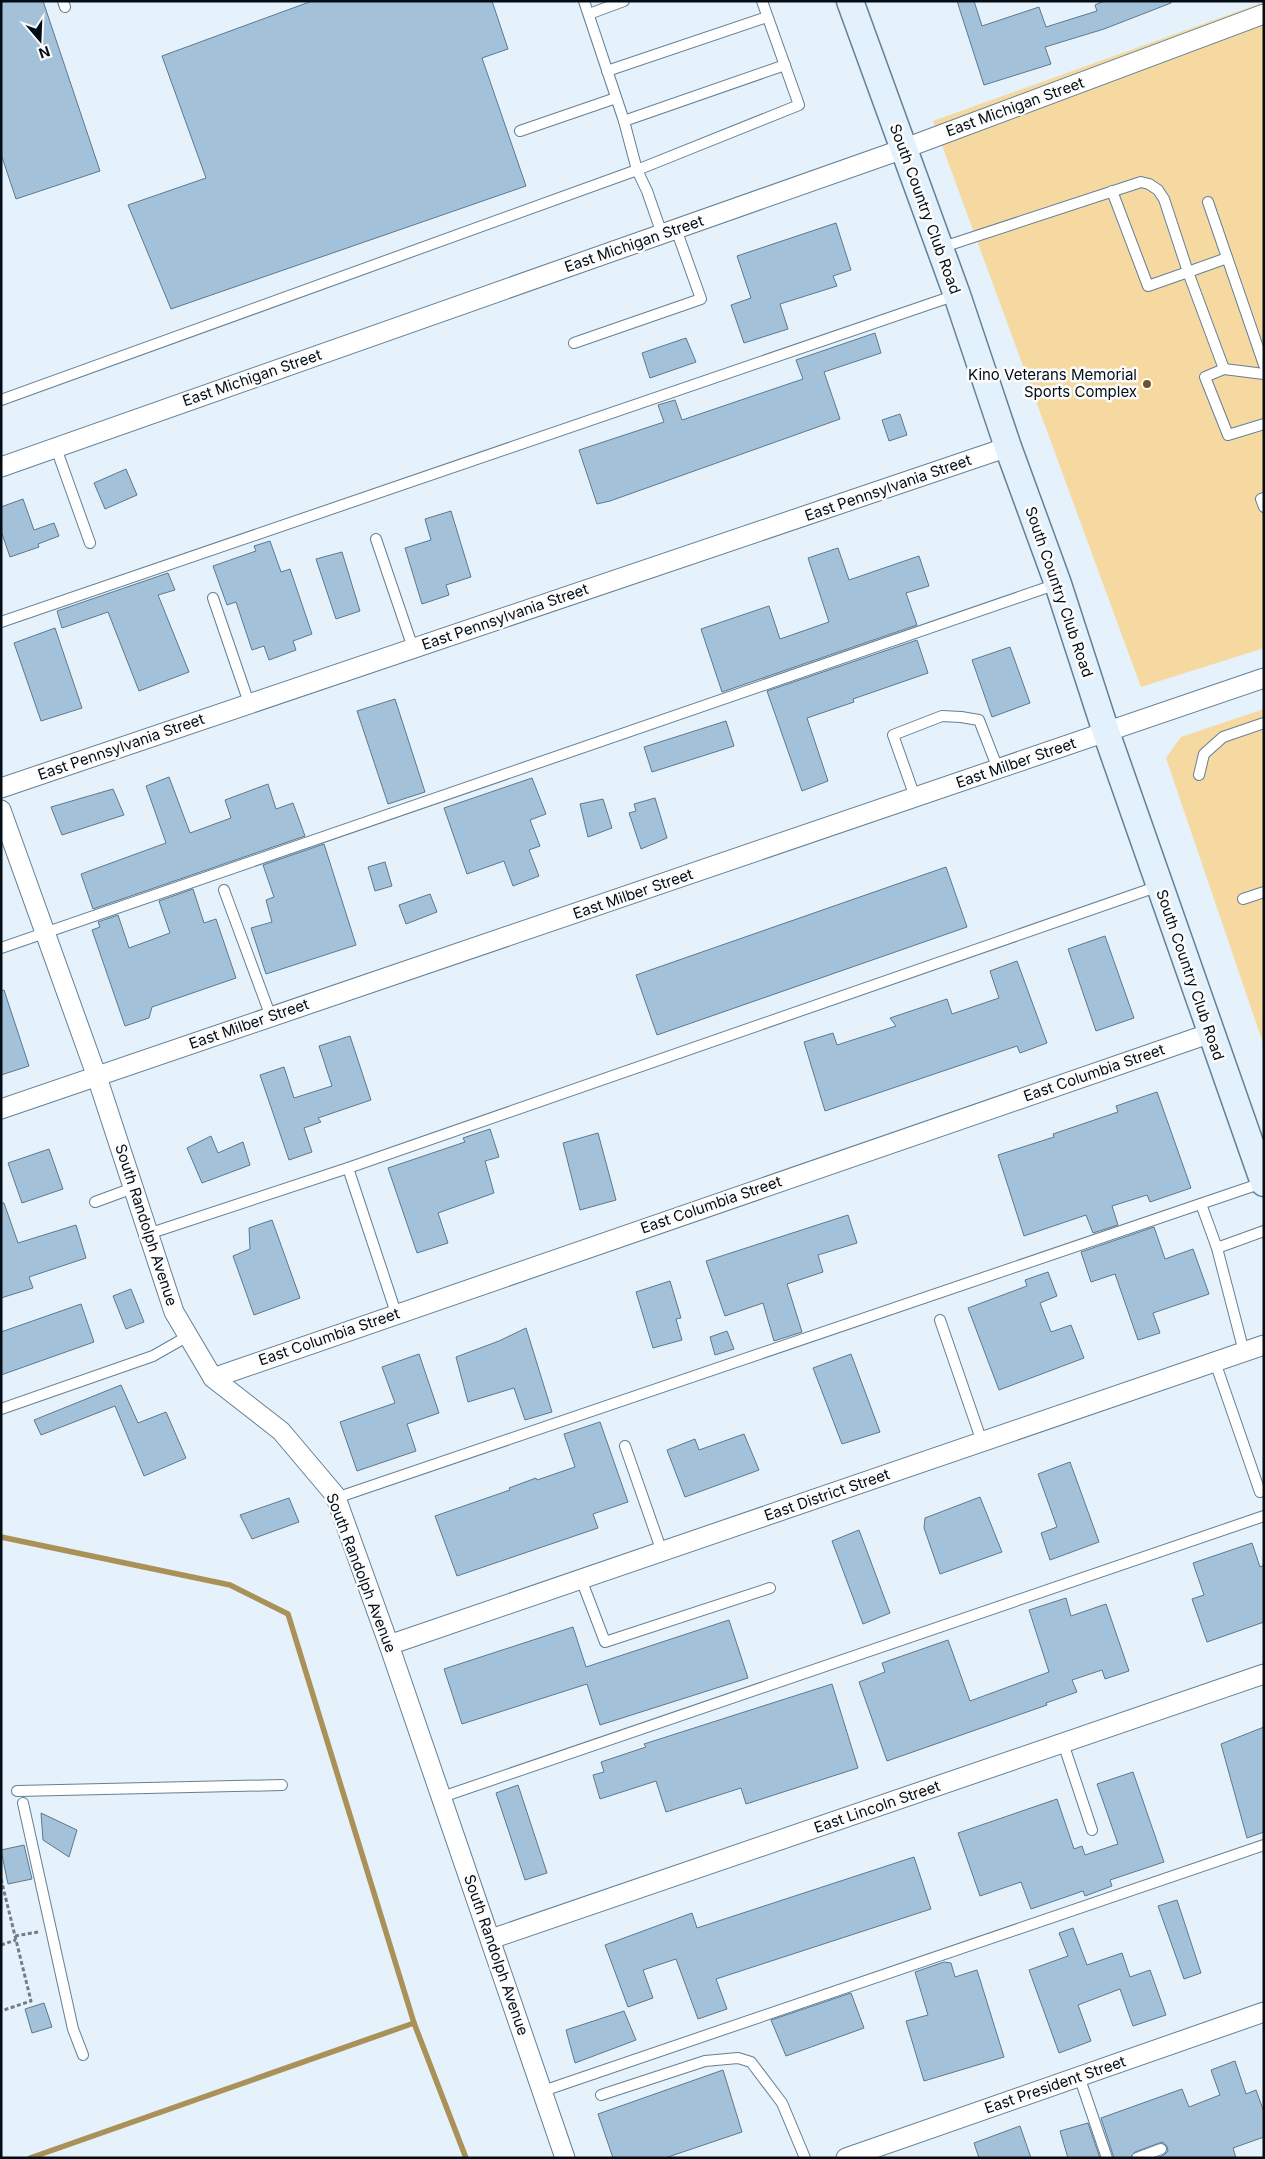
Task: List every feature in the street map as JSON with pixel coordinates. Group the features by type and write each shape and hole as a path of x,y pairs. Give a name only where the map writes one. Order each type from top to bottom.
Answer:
{"street":[{"name":"South Country Club Road","path":"850,1 957,295 1008,447 1058,584 1159,886 1264,1183"},
{"name":"East Michigan Street","path":"1,467 903,149 1264,14"},
{"name":"East Pennsylvania Street","path":"1,788 1008,447"},
{"name":"East Milber Street","path":"1,1108 1264,678"},
{"name":"South Randolph Avenue","path":"1,810 97,1076 174,1312 213,1378 281,1431 336,1498 442,1797 566,2158"},
{"name":"East Columbia Street","path":"213,1378 396,1313 1211,1034"},
{"name":"East District Street","path":"389,1645 1264,1345"},
{"name":"East Lincoln Street","path":"491,1939 1264,1674"},
{"name":"East President Street","path":"846,2158 1264,2012"}],"lane":[{"path":"574,343 701,299 638,170 624,121 584,1"},
{"path":"589,14 624,1"},
{"path":"1,400 638,170 799,105 762,1"},
{"path":"608,71 767,17"},
{"path":"624,121 785,65"},
{"path":"520,131 616,98"},
{"path":"940,248 1141,182 1149,184 1158,190 1164,199 1188,272 1224,369"},
{"path":"1112,191 1148,286 1227,258"},
{"path":"1208,202 1264,365"},
{"path":"1,622 957,295"},
{"path":"1264,374 1224,369 1205,377 1228,434 1264,424"},
{"path":"56,448 90,543"},
{"path":"1264,498 1261,499 1264,508"},
{"path":"376,539 413,648"},
{"path":"1,948 1058,584"},
{"path":"213,598 249,703"},
{"path":"915,797 893,735 942,716 979,720 998,769"},
{"path":"1199,774 1204,754 1223,737 1264,723"},
{"path":"148,1234 348,1168 1159,886"},
{"path":"224,890 271,1017"},
{"path":"1243,900 1264,892"},
{"path":"348,1168 396,1313"},
{"path":"336,1498 1264,1183"},
{"path":"95,1202 133,1188"},
{"path":"1201,1204 1217,1248 1244,1352"},
{"path":"1217,1248 1264,1232"},
{"path":"940,1320 982,1442"},
{"path":"1,1409 153,1356 188,1336"},
{"path":"1215,1362 1260,1492"},
{"path":"626,1446 662,1552"},
{"path":"442,1797 1264,1516"},
{"path":"581,1580 604,1642 770,1588"},
{"path":"1063,1743 1092,1830"},
{"path":"17,1791 282,1785"},
{"path":"23,1803 74,2028 83,2055"},
{"path":"543,2091 1264,1845"},
{"path":"601,2095 706,2061 738,2058 751,2062 782,2103 805,2158"},
{"path":"1079,2076 1107,2158"},
{"path":"1137,2158 1161,2149"}],"path":[{"path":"1,1879 31,2001 1,2011"},
{"path":"1,1945 16,1938 51,1928"}],"shaded area":[{"name":"Kino Veterans Memorial Sports Complex","path":"1264,2 1264,648 1141,687 933,121"},
{"path":"1264,709 1264,1046 1166,758 1181,737"}],"building":[{"path":"1,1 43,1 100,171 16,199 1,154"},
{"path":"312,1 492,1 508,49 482,58 526,186 171,309 128,205 206,178 162,56"},
{"path":"957,1 974,1 982,26 1039,7 1046,27 1097,11 1095,5 1104,1 1171,1 1171,3 1104,29 1045,47 1051,64 984,85"},
{"path":"836,223 851,270 833,276 837,286 780,304 788,329 744,343 731,305 751,298 737,256"},
{"path":"875,333 881,353 824,372 840,419 597,504 579,450 664,422 658,405 675,400 682,420 803,379 796,360"},
{"path":"686,338 696,362 650,378 642,353"},
{"path":"900,414 907,435 889,441 882,420"},
{"path":"126,469 137,495 105,509 94,483"},
{"path":"23,499 34,530 54,523 59,536 38,544 39,547 10,557 1,531 1,507"},
{"path":"451,511 471,577 446,585 449,595 422,604 405,548 431,540 425,519"},
{"path":"270,541 281,572 290,569 312,634 293,641 296,650 269,660 264,646 252,650 236,602 227,605 213,566 256,551 254,546"},
{"path":"838,548 849,580 919,556 929,586 906,593 917,625 722,692 701,629 769,606 780,639 829,622 808,558"},
{"path":"342,552 360,611 336,619 316,559"},
{"path":"168,573 175,590 158,595 189,672 139,691 108,612 62,628 57,611"},
{"path":"55,628 82,708 41,721 14,643"},
{"path":"917,640 928,673 853,699 854,702 807,718 828,781 802,791 767,691"},
{"path":"1010,647 1030,703 992,717 972,660"},
{"path":"395,699 425,792 388,804 357,711"},
{"path":"726,721 734,746 652,772 644,747"},
{"path":"169,777 190,833 231,818 225,800 268,784 276,809 293,803 305,836 93,909 81,874 166,843 146,786"},
{"path":"532,778 546,814 530,820 540,846 529,850 539,876 513,886 504,861 467,874 444,808"},
{"path":"113,789 124,815 62,835 51,807"},
{"path":"655,798 667,838 641,849 629,813 636,811 634,804"},
{"path":"603,799 612,828 588,837 580,804"},
{"path":"324,844 356,945 266,974 251,928 272,922 266,900 274,897 263,865"},
{"path":"385,862 392,886 375,891 368,867"},
{"path":"946,867 967,927 657,1035 636,975"},
{"path":"193,889 204,923 216,919 236,978 152,1007 149,1018 125,1026 92,930 100,927 98,922 118,915 129,948 170,933 159,901"},
{"path":"430,894 437,912 406,924 399,905"},
{"path":"1105,936 1134,1018 1096,1031 1068,949"},
{"path":"1017,961 1047,1043 1020,1053 1017,1046 825,1111 804,1042 833,1033 837,1045 896,1026 890,1018 947,999 952,1014 999,998 990,971"},
{"path":"4,990 29,1066 1,1075 1,991"},
{"path":"350,1036 371,1100 318,1118 321,1122 304,1128 312,1152 289,1160 260,1075 284,1067 294,1098 332,1086 319,1046"},
{"path":"1157,1092 1191,1188 1150,1202 1147,1195 1112,1206 1118,1225 1093,1233 1086,1215 1024,1236 998,1155 1054,1137 1053,1134 1118,1112 1116,1106"},
{"path":"490,1129 499,1157 485,1161 494,1193 438,1213 448,1243 417,1253 388,1168 465,1142 463,1138"},
{"path":"598,1133 616,1200 580,1210 563,1143"},
{"path":"211,1136 218,1153 243,1142 250,1165 202,1183 187,1148"},
{"path":"49,1149 63,1189 22,1203 8,1163"},
{"path":"1,1203 4,1203 18,1243 76,1225 86,1258 29,1277 33,1288 1,1298"},
{"path":"848,1215 857,1243 818,1255 823,1272 787,1284 802,1332 774,1341 763,1303 725,1316 706,1261"},
{"path":"272,1220 300,1298 254,1315 233,1256 250,1249 249,1228"},
{"path":"1154,1227 1165,1259 1193,1249 1209,1294 1153,1313 1160,1333 1138,1340 1115,1274 1091,1282 1081,1252"},
{"path":"1048,1272 1057,1296 1040,1303 1051,1332 1071,1325 1084,1358 999,1390 968,1308 1027,1286 1025,1280"},
{"path":"670,1281 681,1318 676,1319 682,1340 653,1348 636,1292"},
{"path":"131,1289 144,1322 126,1329 113,1296"},
{"path":"81,1304 94,1342 1,1375 1,1332"},
{"path":"526,1328 552,1412 525,1420 514,1388 468,1402 456,1357 499,1341"},
{"path":"727,1331 734,1349 715,1355 710,1337"},
{"path":"419,1354 439,1413 407,1424 416,1451 357,1471 340,1422 395,1403 382,1367"},
{"path":"851,1354 880,1432 842,1444 813,1368"},
{"path":"121,1385 138,1423 166,1412 186,1458 144,1476 115,1406 41,1435 34,1420"},
{"path":"600,1422 628,1502 593,1514 598,1528 457,1576 435,1516 510,1490 509,1488 536,1478 537,1480 575,1467 564,1434"},
{"path":"744,1434 759,1470 685,1497 667,1450 695,1439 699,1450"},
{"path":"1070,1462 1099,1542 1050,1560 1041,1533 1057,1527 1038,1474"},
{"path":"980,1497 1002,1552 940,1574 924,1528 925,1518"},
{"path":"289,1498 299,1522 252,1539 240,1515"},
{"path":"859,1530 890,1613 863,1624 832,1541"},
{"path":"1252,1543 1260,1567 1264,1565 1264,1622 1207,1642 1192,1599 1204,1595 1193,1563"},
{"path":"1066,1598 1071,1616 1106,1604 1129,1671 1105,1679 1102,1670 1072,1680 1077,1692 1046,1703 1047,1705 887,1761 859,1682 885,1672 882,1663 948,1640 970,1701 1049,1672 1029,1610"},
{"path":"729,1620 748,1678 600,1725 587,1684 462,1724 444,1669 573,1627 586,1667"},
{"path":"832,1684 858,1768 746,1804 741,1788 666,1812 656,1781 600,1799 593,1775 604,1772 601,1762 646,1747 644,1744"},
{"path":"1264,1727 1264,1832 1247,1838 1221,1744"},
{"path":"1133,1772 1164,1862 1110,1880 1112,1886 1085,1896 1083,1891 1031,1909 1021,1882 980,1896 958,1833 1057,1799 1074,1849 1082,1846 1085,1855 1118,1844 1097,1784"},
{"path":"518,1785 547,1873 525,1880 496,1793"},
{"path":"41,1813 77,1830 69,1857 43,1840"},
{"path":"24,1845 32,1879 8,1884 1,1850"},
{"path":"914,1857 931,1909 716,1979 727,2009 698,2019 676,1959 643,1970 653,1998 628,2007 605,1945 692,1913 697,1928"},
{"path":"1177,1900 1201,1973 1184,1979 1158,1906"},
{"path":"1073,1928 1087,1965 1122,1953 1130,1977 1150,1970 1166,2015 1133,2026 1120,1989 1078,2005 1091,2041 1059,2053 1029,1970 1068,1956 1059,1933"},
{"path":"944,1962 951,1963 955,1977 977,1970 1004,2057 924,2081 906,2021 928,2015 915,1972"},
{"path":"851,1993 864,2028 786,2056 771,2020"},
{"path":"44,2003 52,2027 32,2033 25,2009"},
{"path":"624,2011 636,2040 575,2063 566,2030"},
{"path":"1235,2061 1246,2094 1256,2090 1264,2112 1264,2137 1233,2148 1236,2158 1157,2158 1168,2151 1167,2146 1162,2142 1135,2152 1130,2158 1114,2158 1101,2118 1182,2089 1189,2107 1220,2095 1211,2070"},
{"path":"723,2070 742,2132 665,2158 613,2158 598,2114"},
{"path":"1088,2123 1100,2158 1068,2158 1060,2131"},
{"path":"1020,2126 1031,2158 979,2158 974,2143"}],"waterway":[{"path":"1,1537 230,1585 288,1614 414,2023"},
{"path":"30,2158 414,2023 466,2158"}],"place":[{"name":"Kino Veterans Memorial Sports Complex","path":"1147,384"}]}
